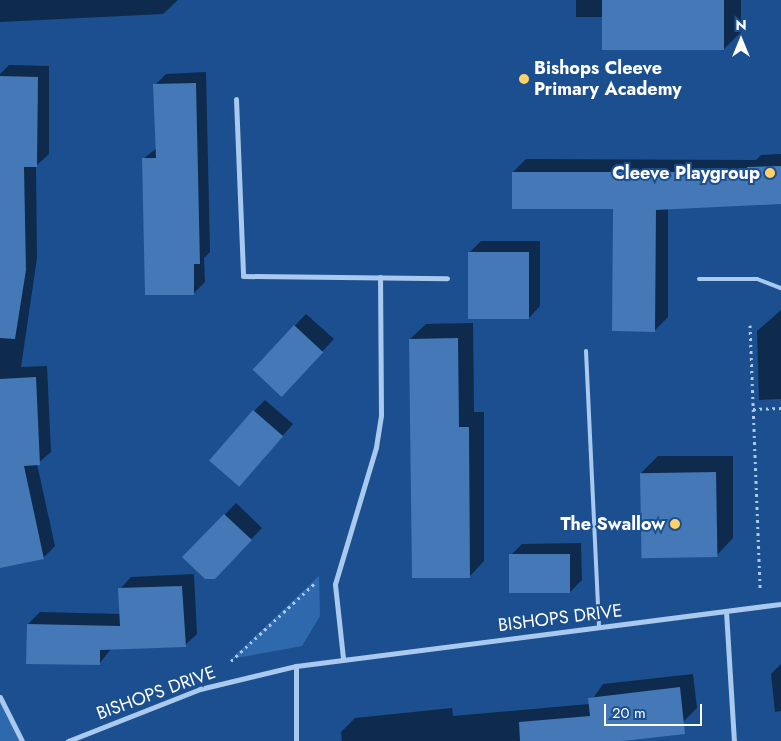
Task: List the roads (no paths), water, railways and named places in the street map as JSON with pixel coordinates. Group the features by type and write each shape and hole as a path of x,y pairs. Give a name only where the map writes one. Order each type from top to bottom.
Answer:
{"street":[{"path":"236,99 242,276 447,278"},
{"path":"343,658 335,584 340,559 376,447 381,415 380,277"},
{"name":"BISHOPS DRIVE","path":"68,741 200,689 296,666 343,658 781,604"},
{"path":"726,611 734,741"},
{"path":"296,666 296,741"},
{"path":"0,697 22,741"}],"lane":[{"path":"699,279 757,279 781,288"},
{"path":"586,351 599,626"}],"place":[{"name":"Bishops Cleeve Primary Academy","path":"524,79"},
{"name":"Cleeve Playgroup","path":"770,173"},
{"name":"The Swallow","path":"675,524"}]}
